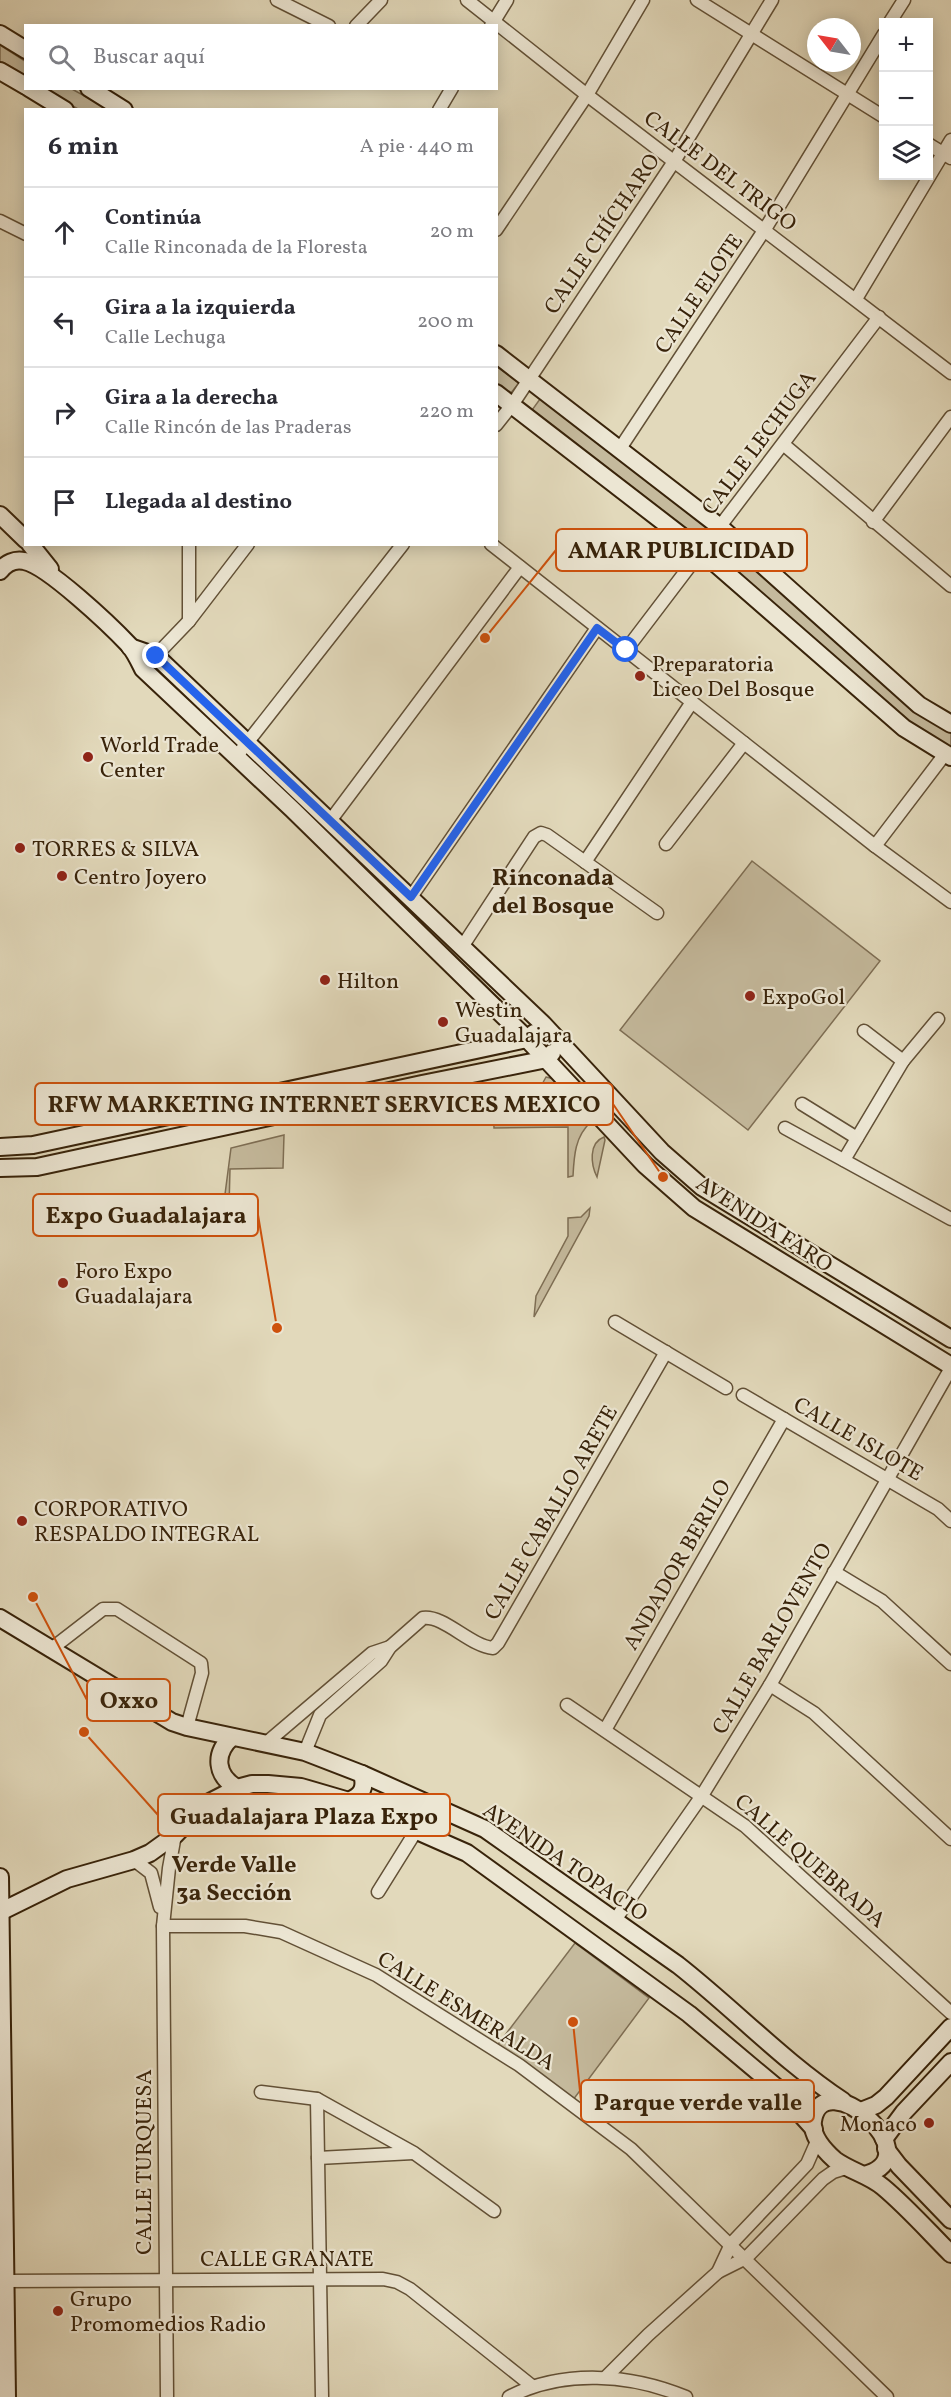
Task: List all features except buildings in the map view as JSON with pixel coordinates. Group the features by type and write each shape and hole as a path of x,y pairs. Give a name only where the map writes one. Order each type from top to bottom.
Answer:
{"street":[{"path":"277,0 325,24"},
{"path":"358,24 381,0"},
{"name":"CALLE DEL TRIGO","path":"466,0 492,24"},
{"path":"492,24 507,0"},
{"path":"498,227 587,95 643,0"},
{"path":"697,0 879,114"},
{"name":"CALLE CHÍCHARO","path":"498,422 512,405 675,160 772,0"},
{"path":"893,18 904,0"},
{"name":"CALLE DEL TRIGO","path":"498,28 675,160 951,373"},
{"path":"0,34 24,49"},
{"name":"CALLE ELOTE","path":"619,450 765,229 879,42"},
{"path":"0,71 24,85"},
{"path":"32,90 61,108"},
{"path":"92,90 121,108"},
{"path":"440,108 451,90"},
{"path":"856,299 947,156 951,140"},
{"path":"933,147 947,156"},
{"path":"0,221 24,233"},
{"name":"CALLE LECHUGA","path":"626,650 879,317"},
{"path":"498,356 720,527 919,705 951,724"},
{"path":"498,394 701,551 904,728 948,756 875,846"},
{"path":"873,522 951,417"},
{"path":"783,444 951,586"},
{"path":"0,515 24,538"},
{"path":"32,546 58,579 130,647 156,656"},
{"path":"189,546 189,621"},
{"path":"143,669 189,621 246,546"},
{"path":"236,757 401,546"},
{"path":"494,546 875,846 951,902"},
{"path":"0,571 15,560 23,560 58,579"},
{"path":"330,821 520,567"},
{"path":"411,897 597,628"},
{"name":"AVENIDA FARO","path":"130,647 143,669 528,1039 645,1165 694,1209 951,1367"},
{"name":"AVENIDA FARO","path":"156,656 543,1024 662,1152 702,1188 951,1339"},
{"path":"585,862 692,702"},
{"path":"666,844 744,743"},
{"path":"462,947 534,837 541,833 657,913"},
{"path":"844,1160 903,1061 938,1019"},
{"path":"0,1147 33,1145 528,1039 543,1024"},
{"path":"864,1031 903,1061"},
{"path":"0,1168 37,1167 547,1059 562,1043"},
{"path":"422,1084 436,1068 464,1051"},
{"path":"802,1104 857,1138"},
{"path":"785,1128 951,1220"},
{"path":"615,1322 726,1388"},
{"name":"CALLE CABALLO ARETE","path":"305,1752 320,1715 381,1661 390,1647 420,1621 428,1617 483,1646 493,1648 498,1643 666,1352"},
{"name":"CALLE BARLOVENTO","path":"615,1920 701,1797 770,1685 951,1367"},
{"name":"CALLE ISLOTE","path":"743,1395 938,1509 951,1521"},
{"name":"ANDADOR BERILO","path":"604,1730 784,1419"},
{"path":"834,1572 882,1601 951,1664"},
{"path":"50,1650 103,1609 117,1609 201,1663 202,1672 187,1727"},
{"name":"AVENIDA TOPACIO","path":"0,1618 155,1713 187,1727 305,1752 362,1774 485,1829 707,1987 794,2065 843,2102"},
{"name":"CALLE CABALLO ARETE","path":"265,1744 372,1653 390,1647"},
{"path":"770,1685 814,1713 951,1839"},
{"name":"CALLE QUEBRADA","path":"567,1705 745,1826 951,2013"},
{"path":"232,1737 222,1749 219,1765 225,1779 237,1788"},
{"path":"349,1801 358,1797 363,1791 365,1783 362,1774"},
{"path":"0,1912 67,1879 134,1860 162,1846 204,1805 237,1788 252,1784 301,1787 349,1801 467,1853 660,1991 776,2087 816,2134 826,2151 846,2168 882,2185 951,2254"},
{"path":"378,1892 416,1831"},
{"name":"CALLE TURQUESA","path":"166,2397 163,1926 175,1835"},
{"name":"CALLE TURQUESA","path":"134,1860 152,1873 163,1926"},
{"path":"0,1877 7,2397"},
{"name":"CALLE ESMERALDA","path":"163,1926 245,1926 281,1932 376,1975 519,2064 622,2142 746,2258 887,2397"},
{"path":"861,2111 876,2105 886,2097 951,2027"},
{"path":"864,2175 881,2169 886,2160 885,2144 904,2112 951,2062"},
{"path":"261,2092 317,2099 414,2153 494,2211"},
{"path":"317,2099 322,2397"},
{"path":"718,2272 731,2244 807,2164 816,2134 815,2117 822,2106 828,2103 843,2102 861,2111 872,2121 899,2166 951,2220"},
{"path":"318,2158 414,2153"},
{"path":"606,2377 648,2335 718,2272 746,2258 824,2180 833,2172 846,2168"},
{"name":"CALLE GRANATE","path":"6,2281 383,2279 404,2285 532,2386"},
{"path":"509,2397 532,2386 564,2380 606,2377 645,2384 686,2397"}],"shaded area":[{"path":"0,45 24,60 24,77 0,63"},
{"path":"45,90 74,90 106,108 76,108"},
{"path":"498,367 519,383 510,394 498,385"},
{"path":"540,399 709,529 700,539 532,410"},
{"path":"730,547 927,718 951,730 951,749 910,727 721,557"},
{"name":"ExpoGol","path":"752,861 880,961 748,1130 620,1030"},
{"path":"546,1077 554,1079 591,1122 579,1140 573,1176 568,1177 568,1127 494,1128 493,1104 540,1088"},
{"path":"284,1135 283,1168 230,1169 229,1207 224,1202 231,1148"},
{"path":"604,1137 597,1177 592,1161 593,1149 595,1144"},
{"path":"590,1208 589,1216 534,1317 536,1296 568,1236 568,1218 581,1217"},
{"path":"575,1943 649,1998 570,2104 496,2047"}],"place":[{"name":"AMAR PUBLICIDAD","path":"485,638"},
{"name":"Preparatoria Liceo Del Bosque","path":"640,676"},
{"name":"World Trade Center","path":"88,757"},
{"name":"TORRES & SILVA","path":"20,848"},
{"name":"Centro Joyero","path":"62,876"},
{"name":"Hilton","path":"325,980"},
{"name":"ExpoGol","path":"750,996"},
{"name":"Westin Guadalajara","path":"443,1022"},
{"name":"RFW MARKETING INTERNET SERVICES MEXICO","path":"663,1177"},
{"name":"Foro Expo Guadalajara","path":"63,1283"},
{"name":"Expo Guadalajara","path":"277,1328"},
{"name":"CORPORATIVO RESPALDO INTEGRAL","path":"22,1521"},
{"name":"Oxxo","path":"33,1597"},
{"name":"Guadalajara Plaza Expo","path":"84,1732"},
{"name":"Parque verde valle","path":"573,2022"},
{"name":"Monaco","path":"929,2123"},
{"name":"Grupo Promomedios Radio","path":"58,2311"}],"district":[{"name":"Rinconada del Bosque","path":"553,891"},
{"name":"Verde Valle 3a Sección","path":"234,1878"}],"route":[{"path":"156,656 411,897 597,628 626,650"}]}
